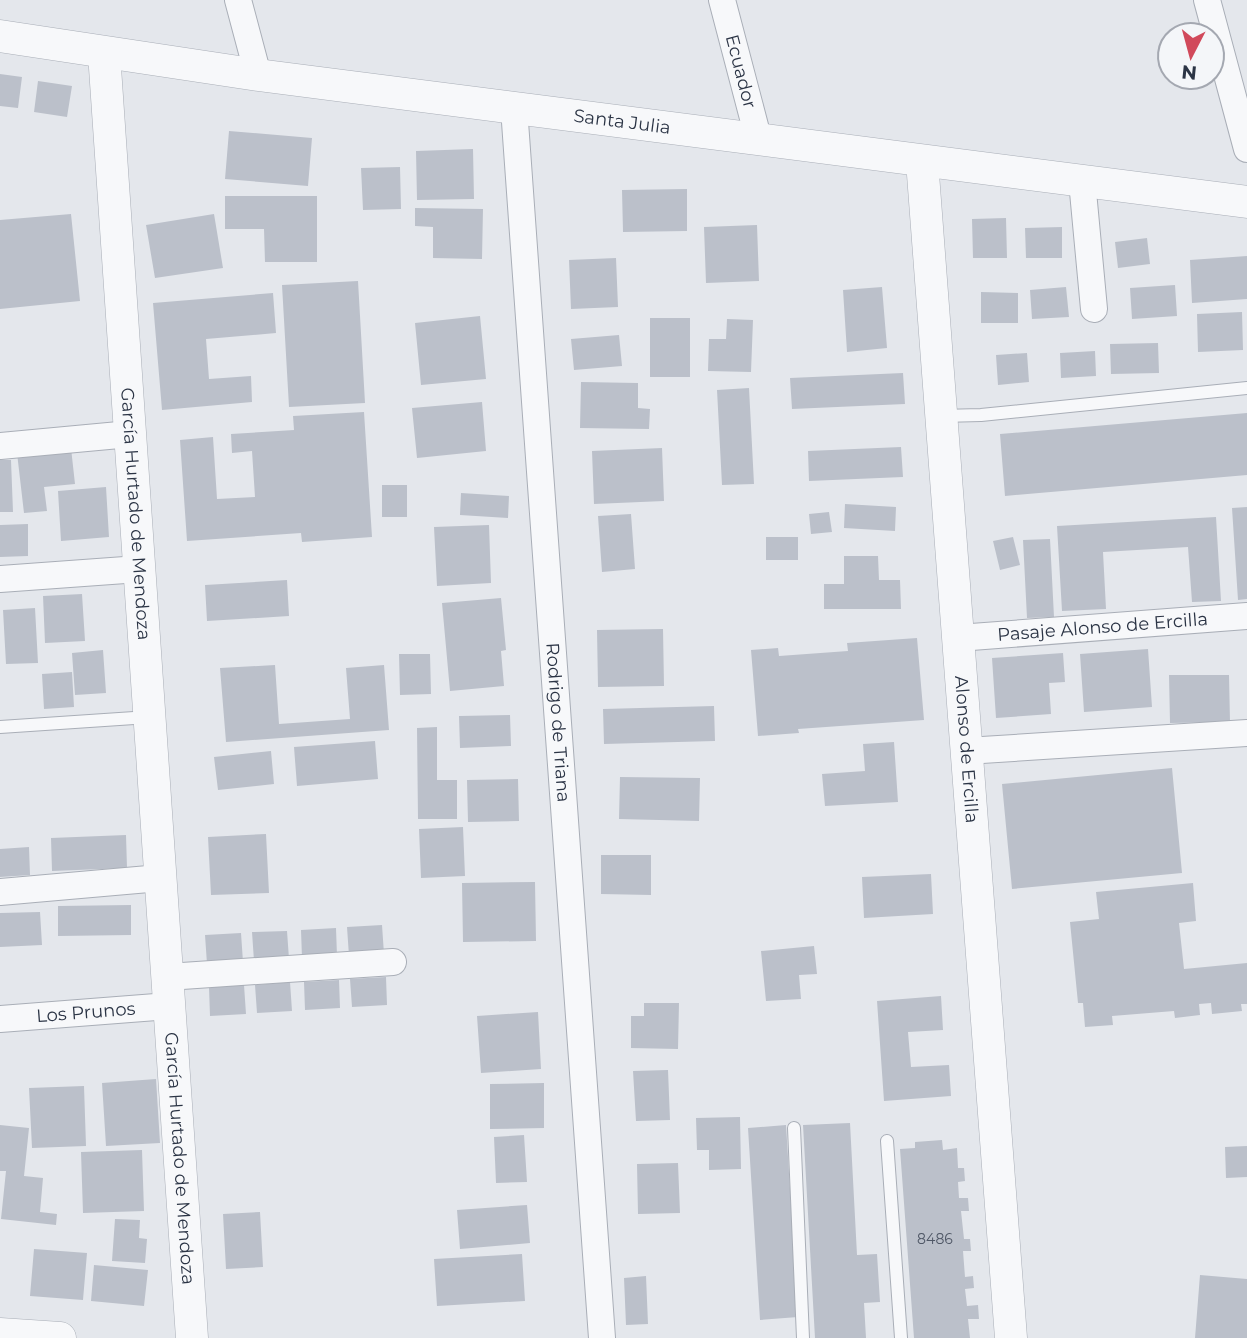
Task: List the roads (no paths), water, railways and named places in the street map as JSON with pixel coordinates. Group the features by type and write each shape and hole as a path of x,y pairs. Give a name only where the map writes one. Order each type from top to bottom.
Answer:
{"street":[{"path":"238,0 258,75"},
{"name":"Ecuador","path":"722,0 760,141"},
{"path":"1208,0 1247,149"},
{"name":"Santa Julia","path":"0,36 258,75 1247,202"},
{"name":"García Hurtado de Mendoza","path":"104,53 192,1338"},
{"name":"Rodrigo de Triana","path":"514,108 602,1338"},
{"name":"Alonso de Ercilla","path":"922,161 1011,1338"},
{"path":"1082,181 1094,309"},
{"path":"0,446 130,434"},
{"path":"0,579 139,569"},
{"name":"Pasaje Alonso de Ercilla","path":"958,638 1247,616"},
{"path":"966,751 1247,733"},
{"path":"0,892 160,878"},
{"path":"168,992 393,962"},
{"name":"Los Prunos","path":"0,1019 168,992"},
{"path":"0,1334 60,1338"}],"lane":[{"path":"941,416 981,415 1247,388"},
{"path":"0,727 149,717"},
{"path":"794,1128 803,1338"},
{"path":"887,1140 901,1338"}]}
